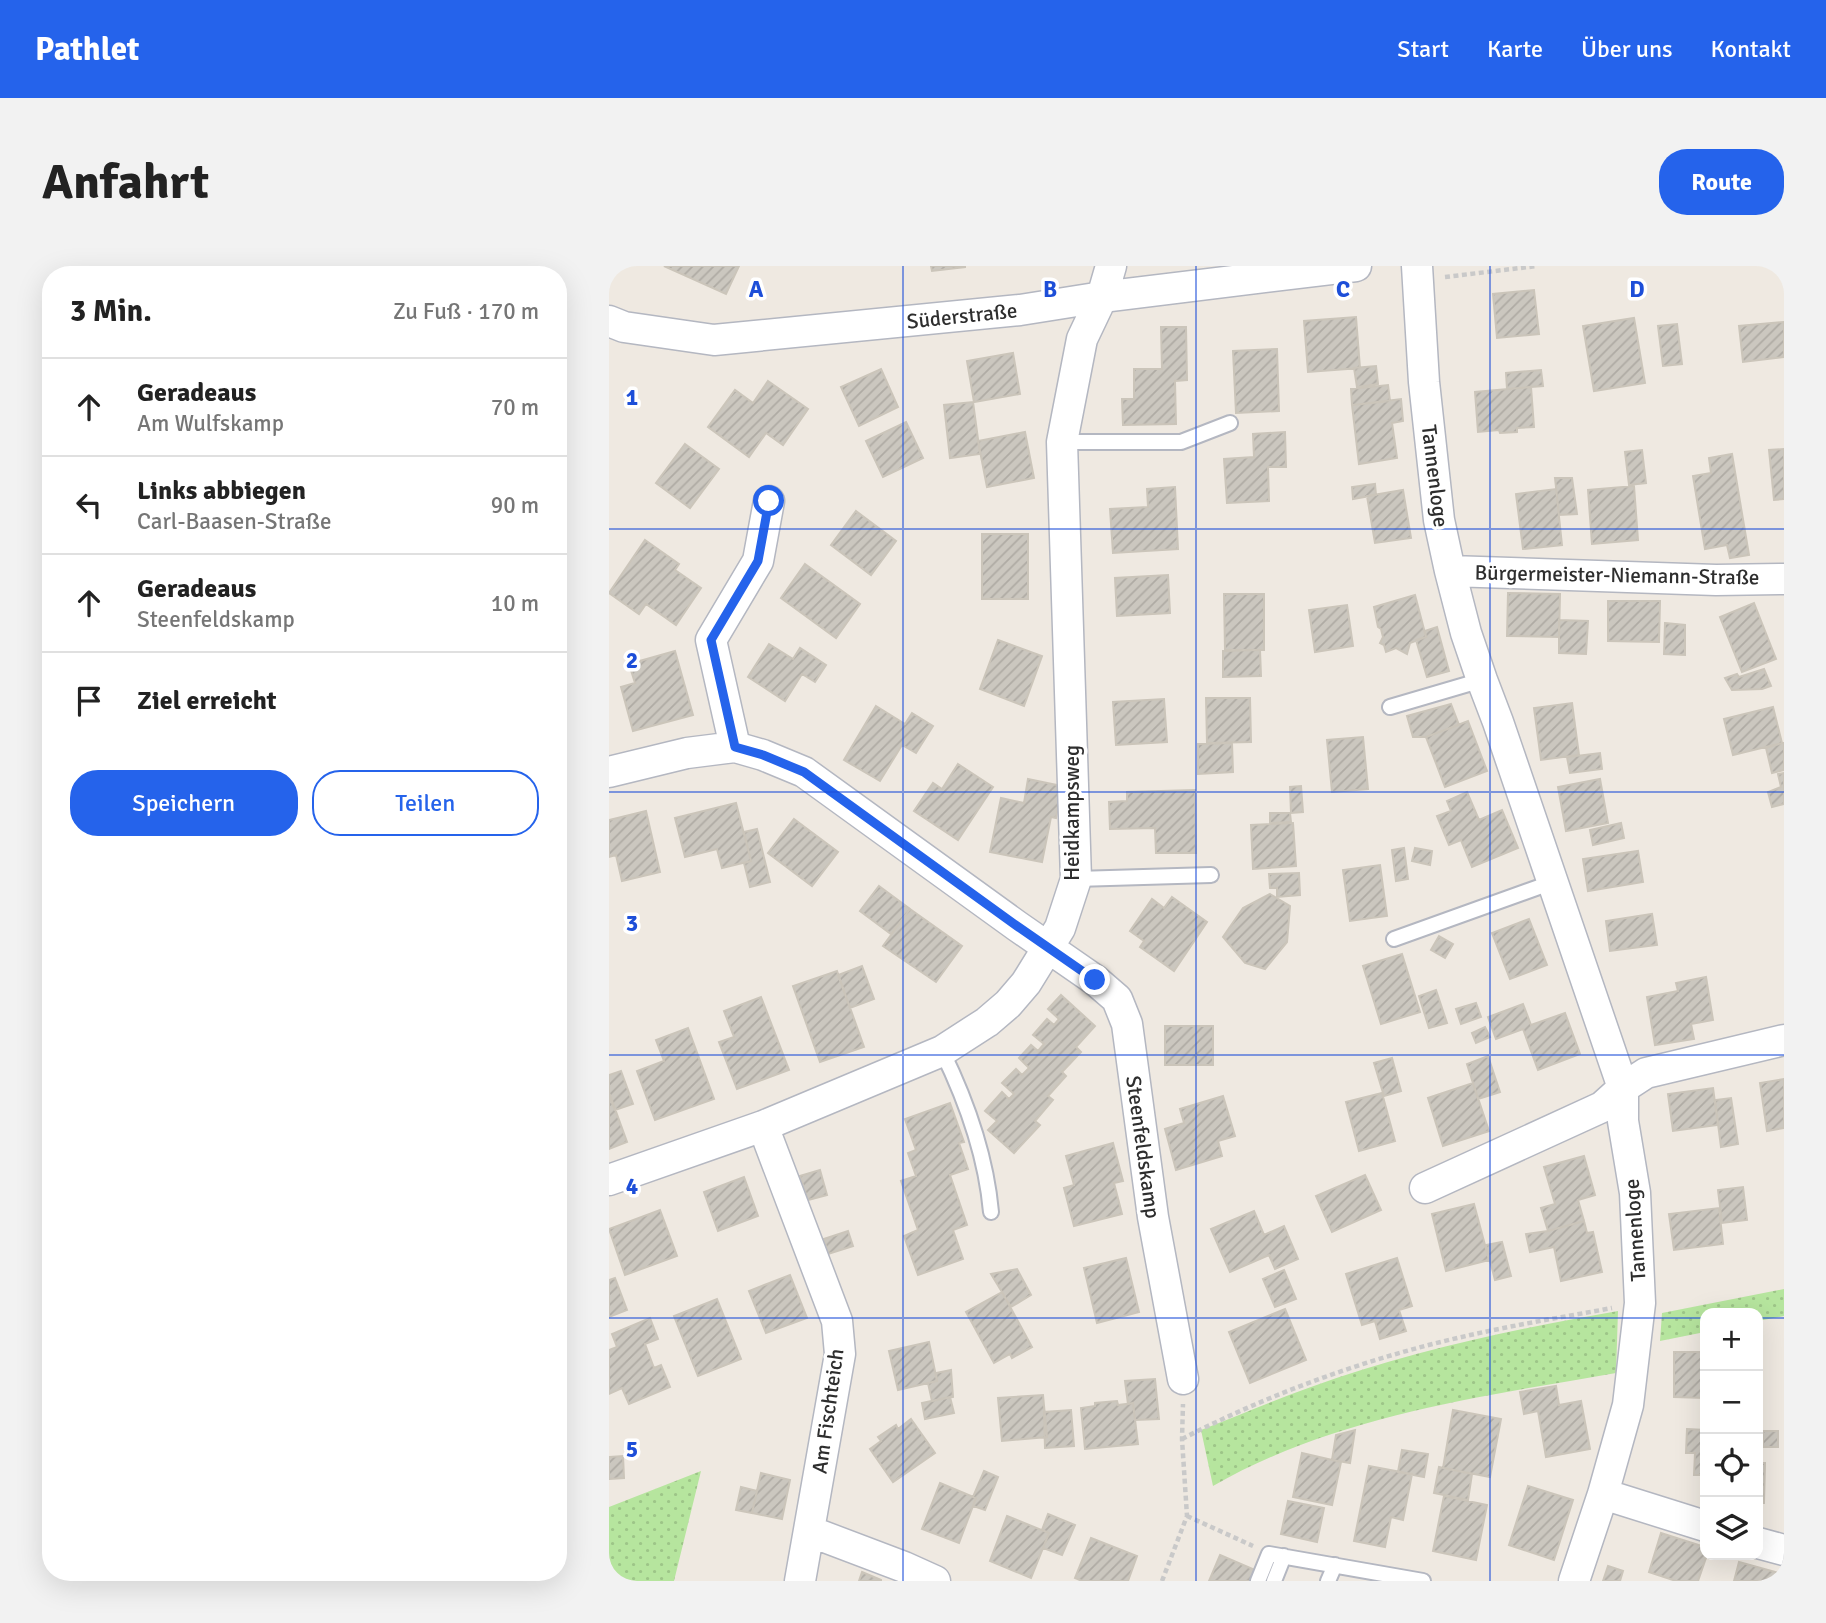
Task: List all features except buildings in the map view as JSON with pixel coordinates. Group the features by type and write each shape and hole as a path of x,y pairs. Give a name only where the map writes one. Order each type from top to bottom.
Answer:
{"street":[{"name":"Heidkampsweg","path":"609,1180 763,1126 942,1051 987,1022 1008,1004 1026,983 1060,928 1076,879 1062,442 1082,339 1102,297 1111,266"},
{"name":"Süderstraße","path":"609,321 624,327 715,340 1020,310 1102,297 1356,266"},
{"name":"Tannenloge","path":"1417,266 1423,382 1439,520 1450,571 1482,680 1499,722 1623,1088 1623,1121 1635,1193 1640,1303 1628,1405 1603,1494 1574,1581"},
{"path":"609,772 687,753 735,747 711,640 758,561 769,501"},
{"name":"Bürgermeister-Niemann-Straße","path":"1450,571 1716,580 1784,579"},
{"name":"Steenfeldskamp","path":"735,747 804,772 1095,980 1117,999 1127,1024 1153,1217 1183,1379"},
{"path":"1425,1188 1602,1107 1623,1088 1646,1073 1784,1040"},
{"name":"Am Fischteich","path":"763,1126 837,1321 840,1354 800,1581"},
{"path":"1603,1494 1700,1524"},
{"path":"809,1531 935,1581"},
{"path":"1763,1544 1784,1550"}],"lane":[{"path":"1062,442 1181,442 1230,423"},
{"path":"1390,707 1482,680"},
{"path":"1076,879 1211,875"},
{"path":"1394,939 1553,882"},
{"path":"942,1051 974,1128 989,1184 992,1212"},
{"path":"1276,1555 1423,1581"},
{"path":"1258,1581 1276,1555"},
{"path":"1274,1581 1276,1555"},
{"path":"1328,1581 1335,1565"}],"path":[{"path":"1182,1439 1231,1414 1295,1387 1381,1360 1465,1336 1640,1303"},
{"path":"1162,1581 1187,1516 1182,1439 1183,1379"},
{"path":"1187,1516 1276,1555"}],"green space":[{"path":"1784,1289 1784,1316 1763,1320 1763,1308 1700,1308 1700,1333 1660,1341 1662,1313"},
{"path":"1618,1311 1616,1373 1460,1401 1358,1426 1308,1442 1213,1486 1201,1430 1297,1392 1386,1362 1502,1333"},
{"path":"701,1471 674,1581 609,1581 609,1507"}],"route":[{"path":"769,501 758,561 711,640 735,747 804,772 1095,980"}]}
